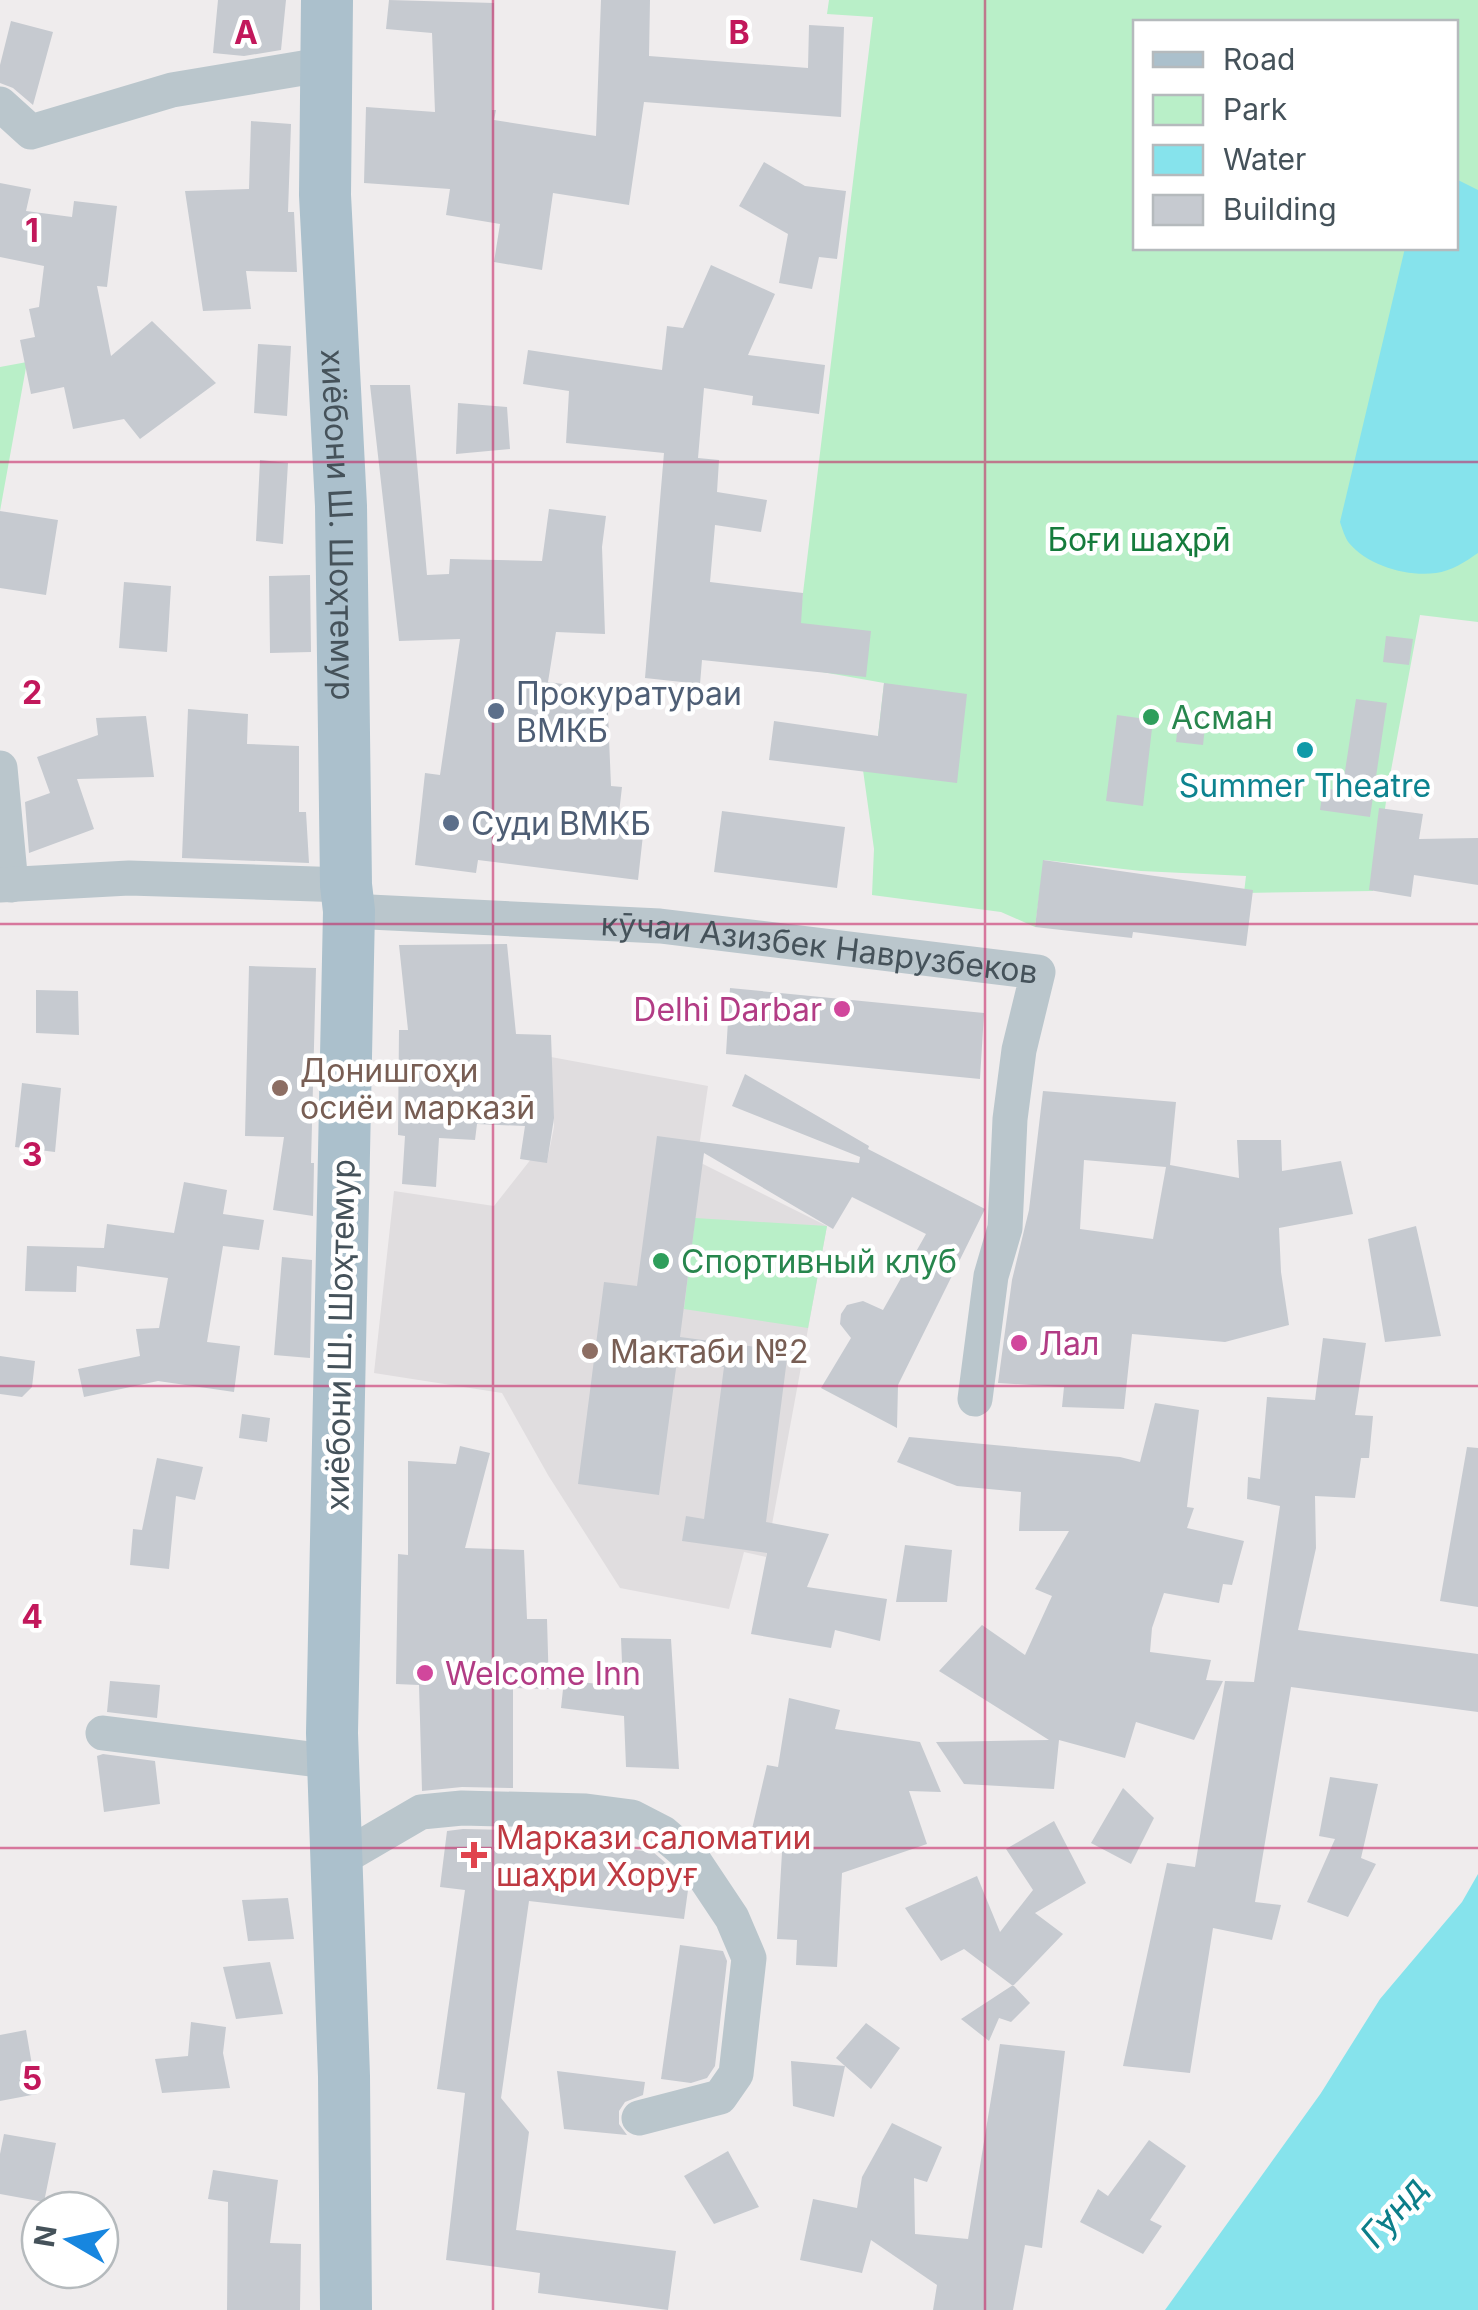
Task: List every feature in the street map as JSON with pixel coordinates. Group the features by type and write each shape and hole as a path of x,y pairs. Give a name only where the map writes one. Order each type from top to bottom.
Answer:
{"main road":[{"name":"хиёбони Ш. Шоҳтемур","path":"327,0 325,195 341,506 347,898 334,1762 346,2310"}],"street":[{"path":"0,104 31,132 172,90 327,64"},
{"path":"0,768 6,885 129,878 347,898"},
{"name":"кӯчаи Азизбек Наврузбеков","path":"347,898 660,926 1038,972 1019,1050 1010,1118 1005,1228 990,1276 974,1398"},
{"path":"104,1733 334,1762"},
{"path":"338,1860 421,1812 462,1808 586,1811 632,1818 663,1833 692,1858 732,1918 749,1958 743,2030 736,2074 720,2097 639,2118"}],"shaded area":[{"name":"Мактаби №2","path":"551,1057 708,1086 697,1161 827,1226 766,1557 744,1552 729,1609 620,1588 548,1475 502,1393 374,1373 394,1191 494,1206 535,1154 547,1162 554,1127"}],"green space":[{"name":"Боғи шаҳрӣ","path":"829,0 1478,0 1478,622 1420,615 1373,891 1244,893 1246,876 1141,871 1044,860 1035,927 1001,912 872,895 874,849 863,770 874,772 884,683 794,667 873,17 827,14"},
{"path":"27,362 0,511 0,367"},
{"path":"695,1218 827,1226 808,1328 684,1309"}],"water":[{"path":"1458,180 1478,190 1478,553 1436,573 1389,568 1357,551 1340,522 1405,250 1458,250"},
{"name":"Ғунд","path":"1478,1874 1478,2310 1165,2310 1321,2093 1380,1999 1462,1902"}],"building":[{"path":"218,0 286,0 281,50 244,56 213,53"},
{"path":"389,0 494,3 494,120 596,136 601,0 650,0 649,56 808,68 809,25 844,27 841,117 644,102 629,205 553,193 542,270 494,262 500,224 446,215 450,189 364,183 366,107 435,112 432,33 386,29"},
{"path":"11,21 53,32 33,105 13,88 0,83 0,65"},
{"path":"251,121 291,124 288,212 294,212 297,272 246,271 251,309 203,311 185,191 249,189"},
{"path":"764,162 805,186 846,191 837,259 819,257 812,289 779,283 788,234 739,206"},
{"path":"0,183 31,189 26,211 72,217 74,201 117,206 107,287 97,286 111,356 152,321 216,383 140,439 124,419 73,429 64,387 31,394 20,340 35,337 29,309 39,307 44,266 0,257"},
{"path":"711,265 775,294 748,355 825,365 819,414 752,405 753,396 704,388 698,458 719,460 717,492 767,500 761,532 715,525 710,582 803,593 801,623 871,631 866,677 702,660 700,684 645,678 664,453 566,443 569,391 523,384 528,350 662,370 667,326 683,328"},
{"path":"258,344 291,346 287,416 254,413"},
{"path":"370,385 410,385 427,575 449,574 450,559 542,561 549,509 606,516 602,547 605,634 556,632 548,682 607,690 611,786 622,787 619,813 645,817 638,880 478,860 476,873 415,865 425,773 440,775 460,639 399,641"},
{"path":"458,403 507,407 510,449 456,454"},
{"path":"260,460 288,463 283,544 256,541"},
{"path":"0,511 58,520 46,595 0,588"},
{"path":"310,575 311,652 270,653 269,576"},
{"path":"124,582 171,586 167,652 119,648"},
{"path":"1386,636 1413,639 1409,665 1383,662"},
{"path":"884,683 967,694 957,783 769,760 774,721 878,736"},
{"path":"1356,699 1387,703 1370,817 1320,810 1323,788 1342,791"},
{"path":"188,709 248,714 247,744 299,746 299,812 306,812 309,863 182,858"},
{"path":"1117,715 1153,720 1143,806 1106,801"},
{"path":"1179,715 1206,718 1203,745 1176,742"},
{"path":"146,716 154,777 77,779 94,829 29,853 25,802 50,793 37,757 98,735 96,718"},
{"path":"1379,808 1423,814 1419,839 1478,838 1478,885 1414,875 1411,897 1369,890"},
{"path":"722,811 845,827 837,888 714,872"},
{"path":"1043,860 1253,890 1246,946 1133,932 1132,938 1035,927"},
{"path":"507,944 516,1034 551,1035 554,1118 547,1163 520,1159 525,1126 477,1124 475,1140 439,1138 436,1187 402,1184 405,1136 398,1135 399,1030 408,1030 399,945"},
{"name":"Донишгоҳи осиёи марказӣ","path":"249,966 316,968 313,1216 273,1210 284,1137 245,1136"},
{"path":"730,988 984,1013 980,1079 726,1054"},
{"path":"36,990 78,991 79,1035 36,1033"},
{"path":"745,1074 869,1146 868,1149 985,1209 898,1385 897,1428 821,1388 851,1338 840,1324 847,1305 863,1301 883,1310 926,1234 852,1197 833,1229 704,1153 680,1337 788,1351 766,1522 829,1534 807,1587 887,1599 880,1641 835,1630 831,1648 751,1634 767,1553 682,1541 686,1516 704,1519 724,1367 677,1361 659,1495 578,1484 604,1282 637,1286 657,1136 859,1163 860,1157 732,1106"},
{"path":"22,1083 61,1088 55,1152 15,1147"},
{"path":"1043,1091 1176,1102 1170,1165 1239,1178 1237,1140 1281,1140 1282,1171 1341,1161 1353,1214 1279,1228 1289,1325 1225,1342 1132,1334 1124,1409 1062,1407 1064,1387 998,1383 1012,1280 1029,1210","holes":["1084,1160 1166,1167 1153,1239 1080,1229"]},
{"path":"184,1182 227,1190 223,1214 264,1220 259,1250 223,1246 207,1342 240,1346 234,1392 158,1381 84,1397 78,1369 140,1356 136,1329 159,1328 168,1278 77,1266 76,1292 25,1291 27,1246 104,1248 107,1224 174,1233"},
{"path":"1416,1226 1441,1336 1385,1342 1368,1239"},
{"path":"282,1257 312,1260 310,1358 274,1355"},
{"path":"1323,1338 1366,1343 1355,1415 1373,1416 1369,1458 1361,1458 1355,1498 1315,1496 1316,1548 1298,1630 1478,1654 1478,1712 1291,1687 1255,1902 1281,1905 1272,1940 1213,1928 1190,2073 1123,2066 1167,1863 1195,1867 1225,1681 1254,1682 1280,1506 1247,1499 1248,1477 1260,1479 1267,1397 1315,1400"},
{"path":"0,1356 35,1361 32,1387 22,1397 0,1394"},
{"path":"1155,1403 1199,1410 1187,1507 1194,1508 1187,1528 1244,1541 1232,1585 1223,1584 1219,1603 1164,1593 1152,1628 1150,1652 1211,1660 1206,1680 1223,1681 1194,1740 1136,1722 1125,1758 1059,1740 1054,1789 964,1784 936,1742 1049,1740 939,1671 982,1625 1025,1655 1052,1596 1035,1589 1069,1531 1019,1531 1021,1492 957,1486 897,1462 909,1437 1140,1462"},
{"path":"242,1414 270,1418 267,1442 239,1438"},
{"path":"460,1446 490,1453 465,1548 524,1550 527,1619 547,1619 549,1689 513,1688 513,1788 422,1791 419,1685 396,1684 398,1554 408,1555 408,1461 456,1464"},
{"path":"1467,1447 1478,1448 1478,1607 1440,1601"},
{"path":"157,1458 203,1467 195,1500 176,1496 169,1569 130,1565 133,1529 142,1530"},
{"path":"905,1545 952,1550 947,1602 896,1602"},
{"path":"621,1638 671,1639 679,1769 626,1767 624,1716 561,1708 564,1680 623,1687"},
{"path":"110,1681 160,1685 157,1718 107,1712"},
{"path":"789,1698 840,1710 835,1729 920,1742 941,1792 909,1791 927,1844 842,1873 837,1967 796,1965 797,1940 777,1939 783,1835 752,1829 767,1765 778,1767"},
{"path":"97,1756 155,1761 160,1804 104,1812"},
{"path":"1330,1777 1378,1784 1361,1858 1376,1864 1348,1917 1307,1902 1335,1839 1319,1836"},
{"path":"1123,1788 1154,1818 1131,1864 1091,1843"},
{"path":"1054,1821 1086,1883 1035,1913 1063,1934 1013,1986 964,1949 941,1961 905,1908 977,1876 1000,1932 1033,1890 1006,1849"},
{"path":"514,1830 514,1836 653,1852 676,1872 688,1890 684,1919 529,1901 501,2098 529,2132 516,2230 676,2251 668,2310 538,2293 540,2273 446,2260 465,2093 437,2089 465,1890 440,1887 447,1831"},
{"path":"288,1898 294,1939 248,1941 242,1900"},
{"path":"680,1945 723,1951 727,1961 715,2066 707,2078 691,2083 661,2079"},
{"path":"270,1962 283,2014 236,2019 223,1967"},
{"path":"1013,1985 1030,2003 1011,2022 999,2018 989,2041 961,2019"},
{"path":"191,2022 226,2027 223,2053 230,2088 162,2093 155,2059 188,2056"},
{"path":"866,2023 900,2048 871,2089 836,2058"},
{"path":"26,2030 37,2094 0,2101 0,2035"},
{"path":"1000,2044 1065,2051 1042,2248 1025,2245 1013,2310 933,2310 937,2285 871,2240 862,2273 800,2260 813,2199 857,2208 862,2177 892,2123 942,2147 927,2182 914,2178 915,2234 968,2239"},
{"path":"791,2061 845,2066 834,2117 793,2106"},
{"path":"557,2071 645,2082 643,2095 625,2102 619,2111 619,2124 627,2135 564,2129"},
{"path":"4,2134 56,2143 46,2190 20,2190 20,2198 0,2194"},
{"path":"1149,2140 1186,2166 1150,2220 1162,2226 1143,2254 1080,2222 1098,2189 1108,2196"},
{"path":"728,2151 759,2207 714,2224 684,2176"},
{"path":"213,2170 278,2180 270,2243 301,2244 300,2310 227,2310 228,2202 208,2199"}],"place":[{"name":"Прокуратураи ВМКБ","path":"496,711"},
{"name":"Асман","path":"1151,717"},
{"name":"Summer Theatre","path":"1305,750"},
{"name":"Суди ВМКБ","path":"451,823"},
{"name":"Delhi Darbar","path":"842,1009"},
{"name":"Донишгоҳи осиёи марказӣ","path":"280,1088"},
{"name":"Спортивный клуб","path":"661,1261"},
{"name":"Лал","path":"1019,1343"},
{"name":"Мактаби №2","path":"590,1351"},
{"name":"Welcome Inn","path":"425,1673"},
{"name":"Маркази саломатии шаҳри Хоруғ","path":"474,1855"}]}
